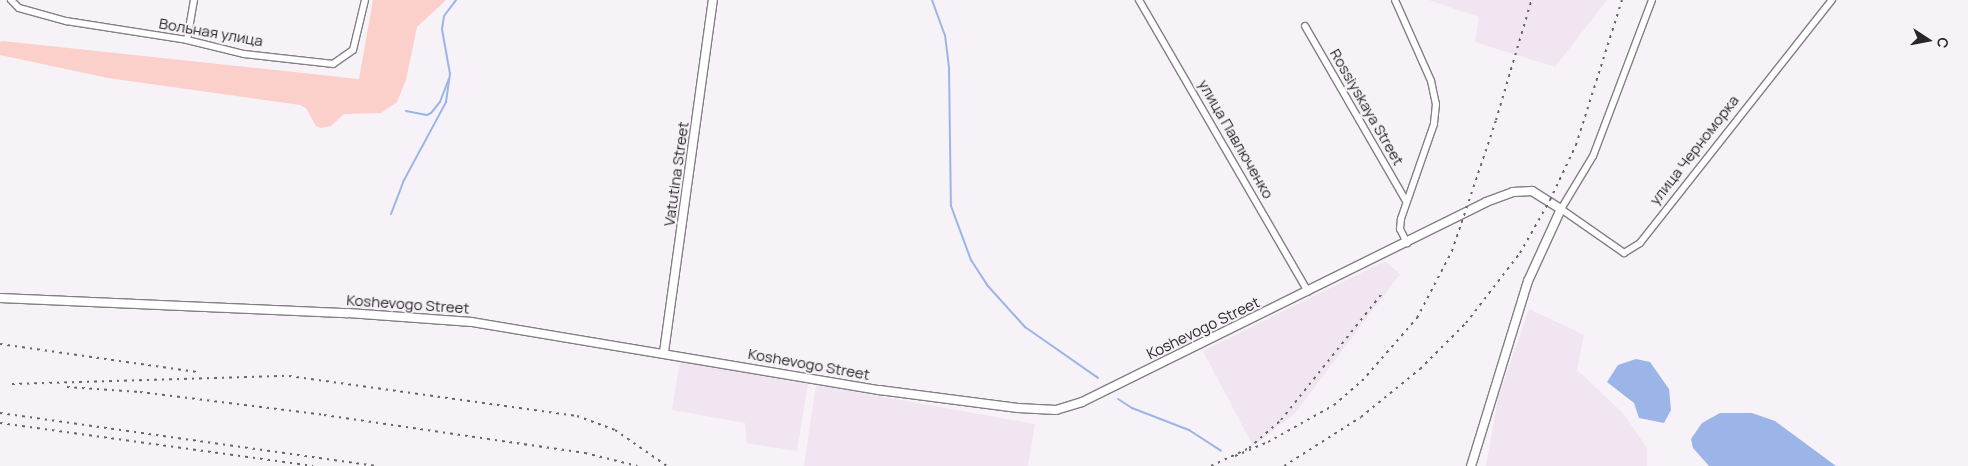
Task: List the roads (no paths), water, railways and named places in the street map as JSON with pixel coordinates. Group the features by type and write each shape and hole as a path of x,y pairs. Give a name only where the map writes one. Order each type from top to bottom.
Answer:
{"street":[{"path":"187,40 194,0"},
{"name":"Вольная улица","path":"12,2 29,12 66,21 187,40 244,54 333,64 353,50 365,0"},
{"name":"Vatutina Street","path":"664,352 712,0"},
{"name":"улица Павлюченко","path":"1140,0 1308,292"},
{"path":"1395,0 1431,81 1436,104 1434,124 1406,202 1400,229 1407,244"},
{"path":"1471,466 1528,281 1561,208 1593,156 1652,0"},
{"name":"улица Черноморка","path":"1561,208 1615,250 1624,253 1633,249 1832,0"},
{"name":"Rossiyskaya Street","path":"1305,26 1406,202"},
{"name":"Koshevogo Street","path":"0,298 397,315 472,322 664,352 879,390 1018,408 1056,410 1082,402 1407,244 1486,202 1513,192 1532,191 1561,208"}],"water":[{"path":"1636,359 1650,362 1669,389 1671,410 1664,423 1639,418 1634,403 1607,382 1618,365"},
{"path":"1720,413 1752,413 1775,421 1836,466 1709,466 1693,448 1691,439 1702,423"}],"waterway":[{"path":"450,74 442,29 444,16 456,0"},
{"path":"932,0 945,35 949,69 951,206 971,260 987,285 1025,327 1098,378"},
{"path":"391,214 403,182 446,102 450,74"},
{"path":"406,111 427,115 431,113 440,102 449,79"},
{"path":"1118,399 1132,408 1189,430 1221,451"}],"railway":[{"path":"1284,466 1361,417 1420,369 1466,323 1520,253 1550,200 1576,145 1622,0"},
{"path":"1235,456 1268,442 1334,405 1362,381 1417,318 1452,251 1496,120 1531,2"},
{"path":"1211,466 1249,448 1281,420 1383,292"},
{"path":"0,344 197,372"},
{"path":"12,384 289,376 577,416 615,430 667,466"},
{"path":"67,387 140,392 324,415 585,453 637,466"},
{"path":"0,413 376,466"},
{"path":"0,423 313,466"}]}
